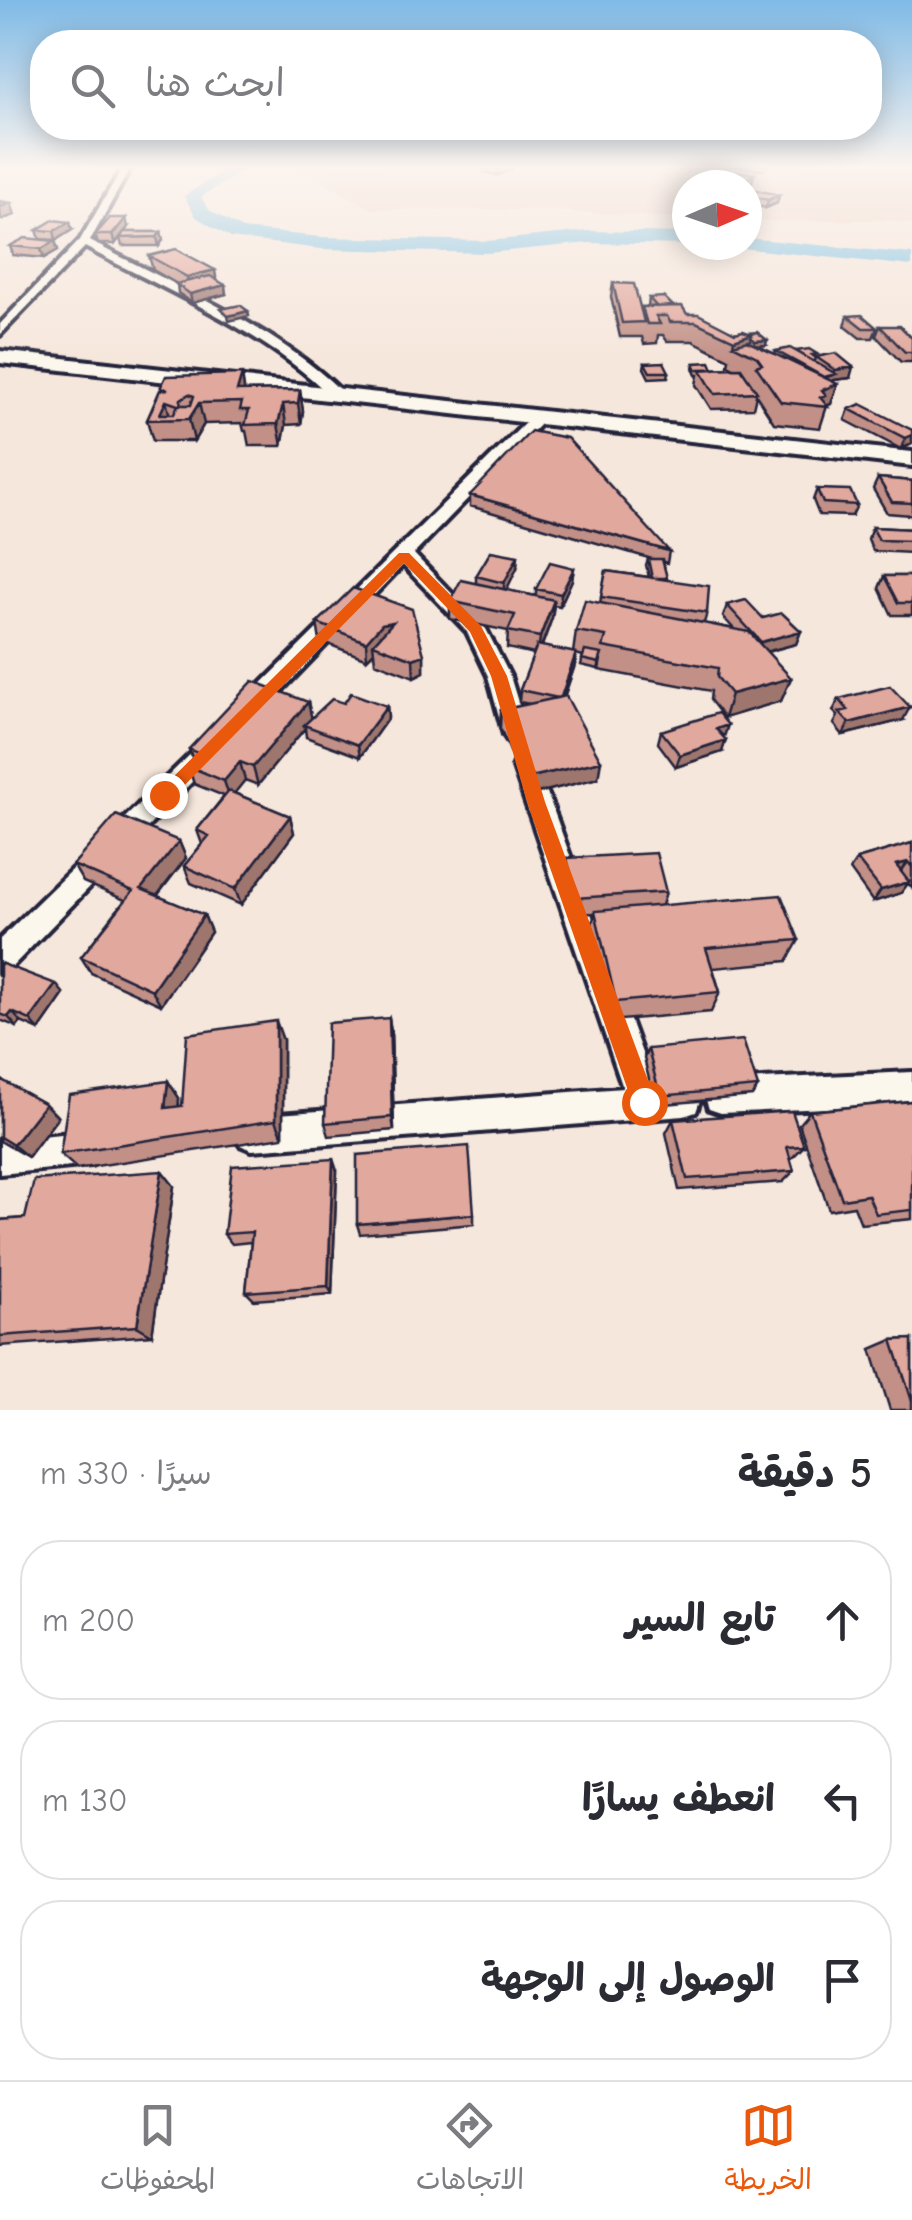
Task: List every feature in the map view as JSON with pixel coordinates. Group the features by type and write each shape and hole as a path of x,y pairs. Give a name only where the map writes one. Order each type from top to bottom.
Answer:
{"main road":[{"path":"0,357 912,459"}],"street":[{"path":"0,330 90,231"},
{"path":"84,242 246,330 315,373 336,394"},
{"path":"0,959 537,419"},
{"path":"404,556 476,629 499,676 536,802 644,1102"},
{"path":"229,1135 644,1102 912,1088"},
{"path":"0,1156 114,1146"}],"building":[{"path":"99,231 115,231 112,235 95,235"},
{"path":"124,232 161,232 157,237 120,238"},
{"path":"25,238 55,241 41,249 10,246"},
{"path":"176,249 215,270 187,277 149,256"},
{"path":"210,276 225,285 190,294 176,284"},
{"path":"613,283 634,284 644,322 622,323"},
{"path":"664,297 673,306 657,307 649,298"},
{"path":"240,305 248,311 228,316 221,309"},
{"path":"682,306 687,314 698,314 735,333 752,334 734,340 696,322 670,322 667,316 656,316 660,324 647,324 642,307"},
{"path":"862,315 877,328 863,328 848,316"},
{"path":"880,326 900,326 912,338 912,352 905,352"},
{"path":"757,332 767,340 755,341 748,333"},
{"path":"747,341 838,384 822,390 826,395 820,397 828,407 781,402 756,366 762,364 757,357 733,345"},
{"path":"790,348 836,374 824,377 776,351"},
{"path":"809,349 817,354 812,355 815,361 796,351"},
{"path":"836,353 853,367 835,370 816,357"},
{"path":"664,362 669,372 650,372 645,363"},
{"path":"710,362 713,369 697,370 694,363"},
{"path":"741,368 757,392 715,394 700,369"},
{"path":"242,374 237,391 300,390 298,403 283,404 278,424 245,425 249,410 240,410 242,402 199,403 189,419 147,420 160,390 168,389 161,387 166,376","holes":["189,394 194,396 191,405 180,405 181,399","166,401 178,405 174,414 160,414"]},
{"path":"861,404 912,430 912,435 905,438 849,409"},
{"path":"531,431 567,438 669,551 470,495"},
{"path":"878,478 912,481 912,503 892,502"},
{"path":"817,489 850,490 857,505 823,503"},
{"path":"872,527 912,529 912,541 879,540"},
{"path":"491,551 518,556 504,583 476,576"},
{"path":"648,559 662,559 667,578 652,578"},
{"path":"550,562 574,568 561,594 536,589"},
{"path":"606,571 709,586 707,613 601,597"},
{"path":"884,576 912,576 912,603 898,603"},
{"path":"461,580 554,600 540,637 508,631 515,615 450,601"},
{"path":"353,588 412,609 424,655 413,659 373,644 393,622 382,624 366,642 317,623"},
{"path":"585,600 749,632 791,678 731,694 717,677 718,668 603,647 606,636 576,631"},
{"path":"746,600 763,618 782,613 801,631 761,642 727,605"},
{"path":"537,645 576,653 561,697 520,690"},
{"path":"585,651 602,654 599,663 582,659"},
{"path":"253,681 308,702 253,767 240,762 224,781 188,766 199,754 189,749"},
{"path":"890,686 910,707 849,723 839,712 848,710 839,699"},
{"path":"351,693 387,706 358,745 304,725 332,699 344,703"},
{"path":"566,696 601,761 531,777 501,710"},
{"path":"718,713 728,725 716,729 726,740 680,755 661,731"},
{"path":"229,791 290,816 235,889 184,866 209,836 197,830"},
{"path":"116,815 179,841 141,889 204,915 152,990 81,957 133,891 73,865"},
{"path":"912,843 912,867 908,862 896,865 909,882 881,890 857,859"},
{"path":"656,853 666,892 575,898 567,858"},
{"path":"781,895 799,940 706,948 720,992 616,1002 595,911"},
{"path":"0,963 56,984 30,1020 12,1012 8,1017 0,1014"},
{"path":"389,1018 392,1117 325,1123 328,1023"},
{"path":"276,1021 276,1120 60,1154 69,1095 168,1081 165,1108 182,1106 187,1034"},
{"path":"743,1040 758,1087 660,1096 648,1049"},
{"path":"0,1079 45,1104 13,1145 0,1137"},
{"path":"912,1101 912,1210 876,1214 868,1195 842,1199 810,1111"},
{"path":"792,1111 804,1146 787,1147 794,1171 687,1179 673,1120"},
{"path":"469,1146 474,1214 357,1224 357,1155"},
{"path":"333,1159 328,1286 246,1292 252,1232 224,1234 232,1166"},
{"path":"162,1171 137,1326 0,1336 0,1220 25,1218 34,1180"},
{"path":"912,1339 912,1401 892,1340"}],"waterway":[{"path":"232,231 321,243 487,247 589,237 672,239"},
{"path":"762,245 912,260"}],"route":[{"path":"164,795 404,556 476,629 499,676 536,802 644,1102"}]}
